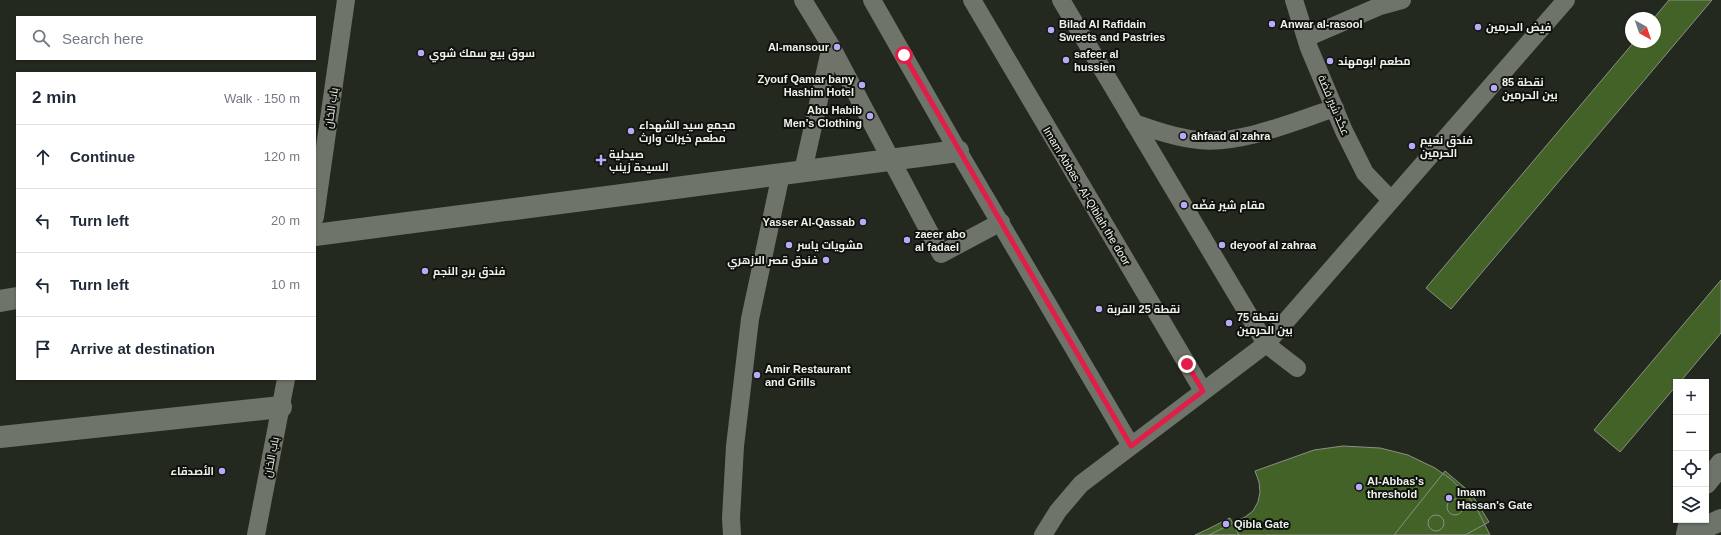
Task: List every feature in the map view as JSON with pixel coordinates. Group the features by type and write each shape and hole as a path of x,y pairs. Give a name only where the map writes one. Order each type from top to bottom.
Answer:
{"street":[{"name":"باب الخان","path":"316,209 346,0"},
{"path":"803,0 830,46 941,254 1001,222"},
{"path":"872,0 958,151 1131,446"},
{"name":"Imam Abbas - Al-Qiblah the door","path":"972,0 1203,391"},
{"path":"1061,0 1266,344 1296,368"},
{"name":"عگد شير فضة","path":"1294,0 1306,38 1335,108 1365,173 1391,200"},
{"path":"1306,38 1380,6 1402,0"},
{"path":"1043,535 1058,511 1081,484 1266,344 1560,2"},
{"path":"804,171 830,46"},
{"path":"1134,122 1156,130 1199,140 1233,139 1335,108"},
{"path":"316,235 958,151"},
{"path":"732,535 731,518 735,446 750,319 781,174"},
{"path":"0,300 16,298"},
{"name":"باب الخان","path":"256,535 286,380"},
{"path":"0,437 281,407"},
{"path":"1709,479 1721,464"},
{"path":"1687,535 1721,520"},
{"path":"1687,535 1689,523"}],"building":[{"path":"1669,0 1712,0 1451,309 1426,288 1629,48 1661,48 1661,12 1659,12"},
{"path":"1721,280 1721,333 1683,379 1673,379 1673,390 1620,452 1594,430"},
{"name":"Al-Abbas's threshold","path":"1343,446 1380,448 1408,455 1435,468 1452,480 1475,505 1490,535 1209,535 1245,517 1253,511 1258,502 1260,492 1259,482 1255,471 1314,450"},
{"name":"Imam Hassan's Gate","path":"1445,471 1471,493 1489,522 1465,535 1394,535"},
{"path":"1455,499 1462,504 1463,507 1458,514 1455,515 1448,510 1447,507 1452,500"},
{"path":"1436,515 1443,520 1444,523 1439,530 1436,531 1429,526 1428,523 1433,516"},
{"name":"Qibla Gate","path":"1230,518 1239,535 1195,535 1206,530"}],"place":[{"name":"Anwar al-rasool","path":"1272,24"},
{"name":"فيض الحرمين","path":"1478,27"},
{"name":"Bilad Al Rafidain Sweets and Pastries","path":"1051,30"},
{"name":"Al-mansour","path":"837,47"},
{"name":"سوق بيع سمك شوي","path":"421,53"},
{"name":"safeer al hussien","path":"1066,60"},
{"name":"مطعم ابومهند","path":"1330,61"},
{"name":"Zyouf Qamar bany Hashim Hotel","path":"862,85"},
{"name":"نقطة 85 بين الحرمين","path":"1494,88"},
{"name":"Abu Habib Men’s Clothing","path":"870,116"},
{"name":"مجمع سيد الشهداء مطعم خيرات وارث","path":"631,131"},
{"name":"ahfaad al zahra","path":"1183,136"},
{"name":"فندق نعيم الحرمين","path":"1412,146"},
{"name":"صيدلية السيدة زينب","path":"601,160"},
{"name":"مقام شير فضّه","path":"1184,205"},
{"name":"Yasser Al-Qassab","path":"863,222"},
{"name":"zaeer abo al fadael","path":"907,240"},
{"name":"مشويات ياسر","path":"789,245"},
{"name":"deyoof al zahraa","path":"1222,245"},
{"name":"فندق قصر الازهري","path":"826,260"},
{"name":"فندق برج النجم","path":"425,271"},
{"name":"نقطة 25 القربة","path":"1099,309"},
{"name":"نقطة 75 بين الحرمين","path":"1229,323"},
{"name":"Amir Restaurant and Grills","path":"757,375"},
{"name":"الأصدقاء","path":"222,471"},
{"name":"Al-Abbas's threshold","path":"1359,487"},
{"name":"Imam Hassan's Gate","path":"1449,498"},
{"name":"Qibla Gate","path":"1226,524"}],"route":[{"path":"904,55 958,151 1131,446 1203,391 1187,364"}]}
